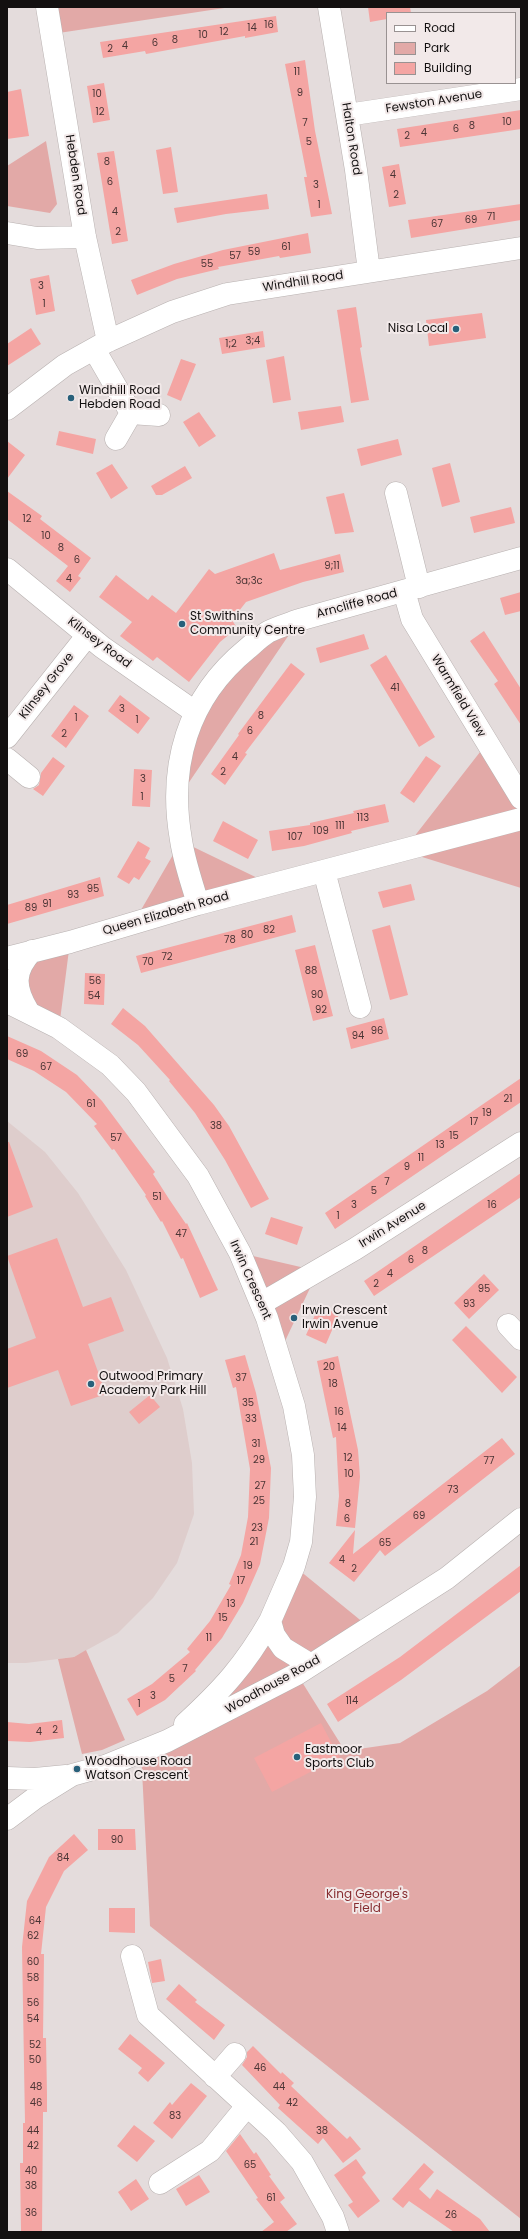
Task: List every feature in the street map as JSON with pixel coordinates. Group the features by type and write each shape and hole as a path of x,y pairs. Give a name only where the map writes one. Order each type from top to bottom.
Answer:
{"street":[{"name":"Hebden Road","path":"47,7 85,237 101,345"},
{"name":"Halton Road","path":"330,7 369,271"},
{"name":"Fewston Avenue","path":"347,115 521,88"},
{"path":"7,233 37,238 85,237"},
{"name":"Windhill Road","path":"7,409 65,365 101,345 172,312 227,294 521,248"},
{"path":"101,345 131,413"},
{"path":"131,413 159,415"},
{"path":"116,439 131,413"},
{"path":"396,493 412,589"},
{"name":"Arncliffe Road","path":"198,904 181,840 177,800 177,770 183,743 195,712 211,686 234,660 267,632 330,610 412,589 521,558"},
{"name":"Kilnsey Road","path":"7,568 87,636 195,712"},
{"name":"Warmfield View","path":"412,589 412,619 521,798"},
{"name":"Kilnsey Grove","path":"7,737 87,636"},
{"path":"7,759 29,777"},
{"name":"Queen Elizabeth Road","path":"7,958 198,904 521,819"},
{"path":"324,871 360,1007"},
{"path":"28,1011 21,999 17,976 22,962 32,951"},
{"name":"Irwin Crescent","path":"7,1002 28,1011 59,1028 110,1064 136,1092 198,1176 240,1253 262,1302 294,1406 302,1455 305,1497 301,1542 294,1566 270,1621 253,1652 222,1690 167,1741"},
{"name":"Irwin Avenue","path":"262,1302 355,1249 521,1143"},
{"name":"Woodhouse Road","path":"7,1819 35,1798 72,1775 108,1765 167,1741 311,1665 447,1578 521,1519"},
{"path":"270,1621 274,1635 283,1648 311,1665"},
{"path":"7,1778 36,1779 72,1775"},
{"path":"132,1956 148,2015 276,2132 302,2162 333,2217 338,2232"},
{"path":"215,2077 235,2054"},
{"path":"160,2183 210,2151 247,2106"}],"shaded area":[{"name":"Outwood Primary Academy Park Hill","path":"7,1121 45,1152 78,1193 126,1270 167,1358 183,1409 192,1463 194,1514 177,1563 153,1598 118,1633 74,1657 26,1663 7,1663"}],"green space":[{"path":"47,7 231,7 52,34"},
{"path":"46,141 57,204 50,213 7,206 7,166"},
{"path":"299,620 177,800 211,686"},
{"path":"487,743 521,798 521,888 403,851"},
{"path":"181,841 272,885 134,922"},
{"path":"70,942 59,1028 7,1002 7,958"},
{"path":"240,1253 318,1271 279,1354"},
{"name":"King George's Field","path":"294,1566 370,1628 297,1674 345,1751 400,1743 487,1691 521,1665 521,2219 150,1926 141,1751 222,1690"},
{"path":"86,1650 125,1740 102,1750 82,1754 58,1659 74,1657"}],"building":[{"path":"368,7 410,7 411,12 386,12 386,19 370,22"},
{"path":"276,16 278,32 245,38 245,36 146,54 145,51 103,58 100,42"},
{"path":"305,60 315,131 332,214 311,217 304,177 307,177 285,64"},
{"path":"104,83 110,120 93,123 87,86"},
{"path":"21,89 29,136 7,139 7,92"},
{"path":"521,110 521,129 400,147 397,129"},
{"path":"171,147 178,192 163,194 156,150"},
{"path":"114,151 128,241 112,244 97,153"},
{"path":"399,164 406,204 389,207 382,167"},
{"path":"267,194 269,209 226,214 177,223 174,208"},
{"path":"521,204 521,220 411,238 408,220"},
{"path":"308,233 311,253 280,258 279,256 218,267 219,269 177,279 137,295 131,280 174,264 223,250"},
{"path":"49,275 55,311 36,315 30,279"},
{"path":"356,307 362,347 360,348 369,400 351,403 337,310"},
{"name":"Nisa Local","path":"482,313 486,338 429,346 426,320"},
{"path":"31,328 41,344 7,366 7,344"},
{"path":"263,331 265,347 222,354 219,338"},
{"path":"284,356 291,400 273,403 266,360"},
{"path":"181,359 196,364 181,401 167,395"},
{"path":"341,406 344,422 301,430 298,412"},
{"path":"199,412 216,436 199,447 183,422"},
{"path":"59,431 96,439 93,454 56,445"},
{"path":"398,439 402,455 361,466 357,449"},
{"path":"7,441 25,455 7,479"},
{"path":"450,463 460,502 442,507 432,468"},
{"path":"112,464 128,488 111,499 96,473"},
{"path":"185,466 192,478 162,495 156,495 151,486"},
{"path":"7,491 42,516 40,519 91,558 78,576 81,578 70,592 56,581 68,566 7,519"},
{"path":"344,493 354,532 335,534 326,497"},
{"path":"511,507 515,523 474,533 470,517"},
{"name":"St Swithins Community Centre","path":"274,553 280,570 340,554 344,572 303,582 246,602 232,620 237,628 220,642 189,682 157,657 153,661 120,636 132,622 99,597 116,575 148,600 152,595 176,613 209,569 215,574"},
{"path":"521,592 521,611 505,615 500,598"},
{"path":"484,631 521,689 521,725 494,684 498,681 470,641"},
{"path":"364,634 369,649 320,663 316,648"},
{"path":"386,655 435,737 419,747 370,665"},
{"path":"291,663 305,674 245,753 247,754 225,785 211,774 239,735 238,734"},
{"path":"120,695 150,718 138,734 108,711"},
{"path":"74,705 89,716 66,748 51,736"},
{"path":"426,756 441,766 414,803 400,793"},
{"path":"53,757 65,766 43,796 33,789 39,785 41,773"},
{"path":"134,769 152,770 150,807 132,806"},
{"path":"385,804 389,822 351,831 352,833 304,846 272,851 269,831 310,825 310,823"},
{"path":"223,821 258,840 248,859 213,841"},
{"path":"138,841 150,848 145,858 151,861 139,880 134,877 129,884 117,877"},
{"path":"100,877 104,896 7,924 7,905"},
{"path":"411,884 415,900 383,908 378,892"},
{"path":"292,915 296,932 141,973 136,956"},
{"path":"390,925 408,995 390,1000 372,930"},
{"path":"315,945 333,1016 313,1021 295,950"},
{"path":"85,973 105,974 104,1005 84,1004"},
{"path":"123,1008 145,1026 214,1105 229,1126 269,1199 251,1208 225,1160 195,1113 169,1081 170,1080 138,1045 111,1024"},
{"path":"384,1018 389,1039 351,1049 346,1028"},
{"path":"7,1036 41,1051 77,1075 102,1101 155,1172 153,1174 186,1224 187,1223 218,1290 200,1298 183,1258 181,1259 162,1221 161,1222 145,1196 146,1195 114,1149 112,1150 94,1126 97,1124 66,1092 34,1071 7,1059"},
{"path":"521,1078 521,1102 335,1229 325,1213"},
{"path":"7,1142 9,1142 33,1207 7,1217"},
{"path":"521,1173 521,1197 374,1296 364,1281"},
{"path":"271,1217 303,1227 297,1245 265,1234"},
{"path":"57,1238 83,1307 111,1297 124,1331 88,1344 106,1394 71,1406 58,1370 7,1388 7,1349 36,1338 7,1256"},
{"path":"484,1274 499,1290 469,1319 454,1303"},
{"path":"319,1306 339,1314 326,1344 306,1335"},
{"path":"466,1326 517,1377 502,1393 452,1340"},
{"path":"245,1355 256,1393 271,1468 269,1518 260,1564 243,1603 222,1638 195,1670 196,1671 165,1700 137,1716 127,1699 152,1684 190,1652 187,1649 210,1621 231,1585 229,1584 241,1555 248,1517 250,1469 236,1387 233,1388 225,1360"},
{"path":"338,1356 358,1450 360,1477 355,1528 336,1526 339,1496 336,1437 333,1438 317,1361"},
{"path":"150,1395 160,1407 139,1424 129,1412"},
{"path":"502,1438 515,1454 385,1556 380,1550 354,1582 329,1563 355,1530 353,1554"},
{"path":"521,1565 521,1591 401,1680 338,1722 327,1704 400,1657"},
{"path":"62,1720 64,1738 30,1742 7,1741 7,1722 29,1724"},
{"name":"Eastmoor Sports Club","path":"321,1723 339,1757 272,1792 254,1758"},
{"path":"98,1829 135,1829 136,1850 98,1850"},
{"path":"74,1834 88,1850 64,1871 46,1907 41,1954 44,1954 43,2038 46,2038 47,2095 47,2112 43,2112 42,2232 21,2232 20,2163 23,2163 23,2123 25,2123 22,1947 27,1901 49,1857"},
{"path":"109,1908 135,1908 135,1933 109,1932"},
{"path":"161,1959 165,1981 152,1983 148,1962"},
{"path":"179,1984 197,2000 195,2002 225,2025 214,2040 166,1999"},
{"path":"130,2034 165,2063 148,2082 138,2073 142,2068 118,2049"},
{"path":"253,2046 281,2074 282,2072 294,2083 291,2086 347,2139 350,2136 361,2149 343,2163 323,2138 318,2144 278,2108 280,2105 242,2065 247,2057 247,2052"},
{"path":"191,2083 207,2096 172,2139 153,2123 170,2102 172,2105"},
{"path":"134,2125 155,2141 137,2162 117,2146"},
{"path":"240,2134 254,2154 256,2152 271,2175 269,2176 285,2198 280,2202 297,2224 286,2232 261,2232 274,2222 256,2199 258,2198 226,2151"},
{"path":"356,2159 366,2173 362,2177 380,2201 358,2218 348,2205 353,2202 334,2175"},
{"path":"424,2163 434,2172 419,2189 430,2199 437,2189 480,2219 490,2232 454,2232 409,2201 403,2208 392,2199"},
{"path":"199,2175 210,2192 186,2206 176,2189"},
{"path":"136,2179 149,2199 131,2211 118,2192"}],"place":[{"name":"Nisa Local","path":"456,329"},
{"name":"Windhill Road Hebden Road","path":"71,398"},
{"name":"St Swithins Community Centre","path":"182,624"},
{"name":"Irwin Crescent Irwin Avenue","path":"294,1318"},
{"name":"Outwood Primary Academy Park Hill","path":"91,1384"},
{"name":"Eastmoor Sports Club","path":"297,1757"},
{"name":"Woodhouse Road Watson Crescent","path":"77,1769"}]}
